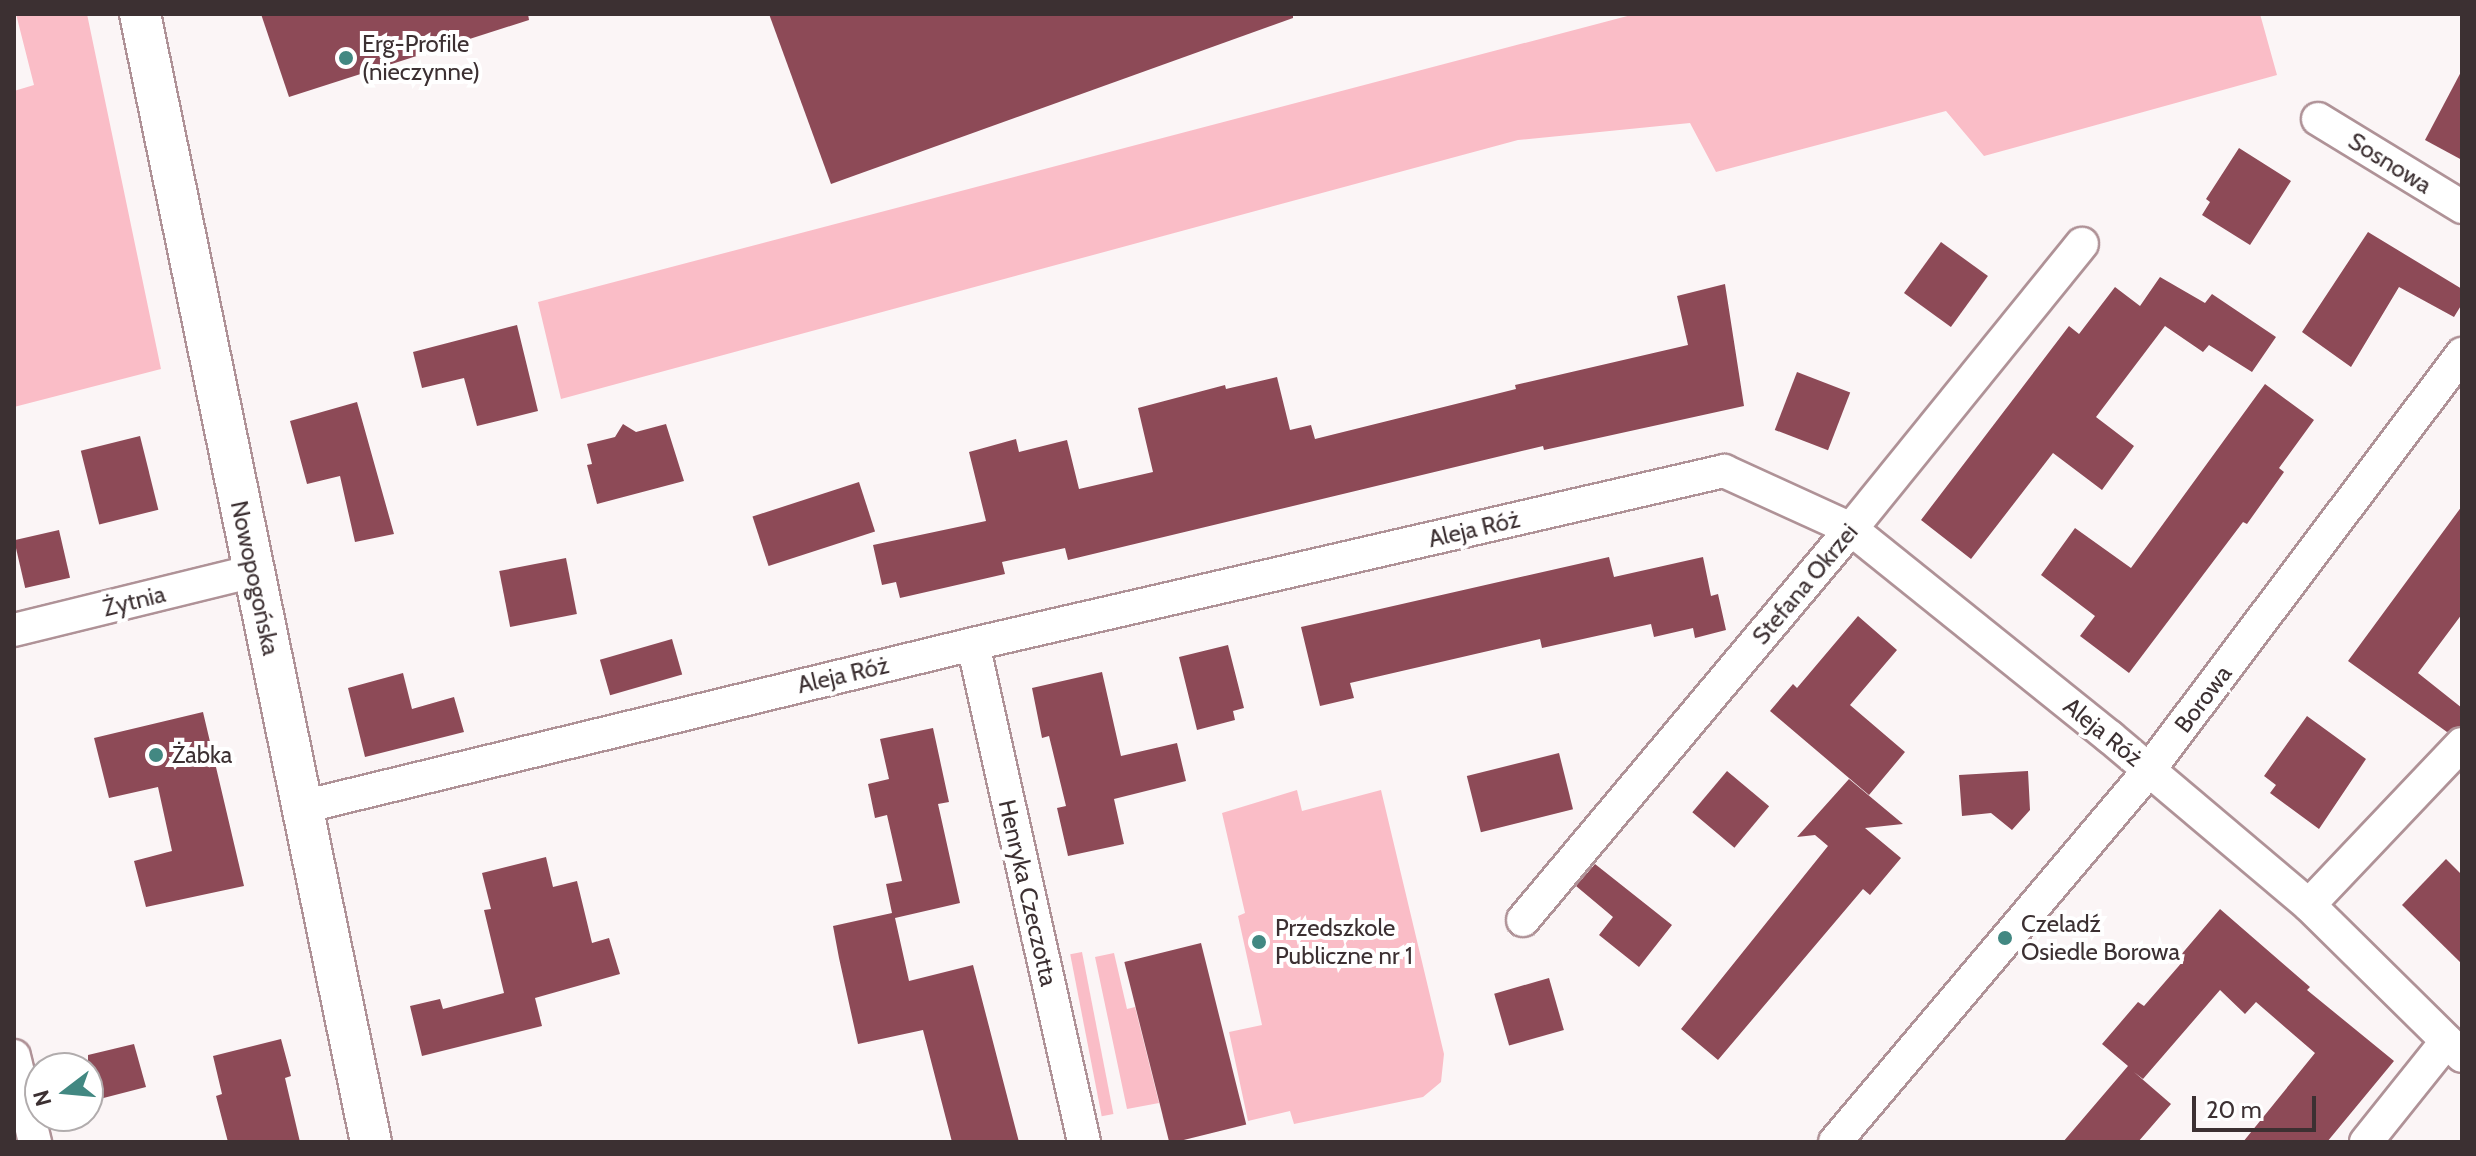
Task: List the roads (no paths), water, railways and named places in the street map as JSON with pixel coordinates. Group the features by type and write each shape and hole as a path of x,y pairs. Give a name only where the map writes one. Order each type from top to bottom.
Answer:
{"street":[{"name":"Nowopogońska","path":"140,14 371,1142"},
{"name":"Sosnowa","path":"2318,119 2462,207"},
{"name":"Stefana Okrzei","path":"1523,920 1851,529 2082,244"},
{"name":"Borowa","path":"1835,1142 2149,770 2462,354"},
{"name":"Aleja Róż","path":"302,807 973,644 1724,471 1851,529 2149,770 2309,905 2455,1049"},
{"name":"Żytnia","path":"14,630 254,571"},
{"name":"Henryka Czeczotta","path":"973,644 1084,1142"},
{"path":"2309,905 2462,744"},
{"path":"2366,1142 2455,1049"},
{"path":"14,1056 35,1142"}],"place":[{"name":"Erg-Profile (nieczynne)","path":"346,58"},
{"name":"Żabka","path":"156,755"},
{"name":"Czeladź Osiedle Borowa","path":"2005,938"},
{"name":"Przedszkole Publiczne nr 1","path":"1259,942"}]}
